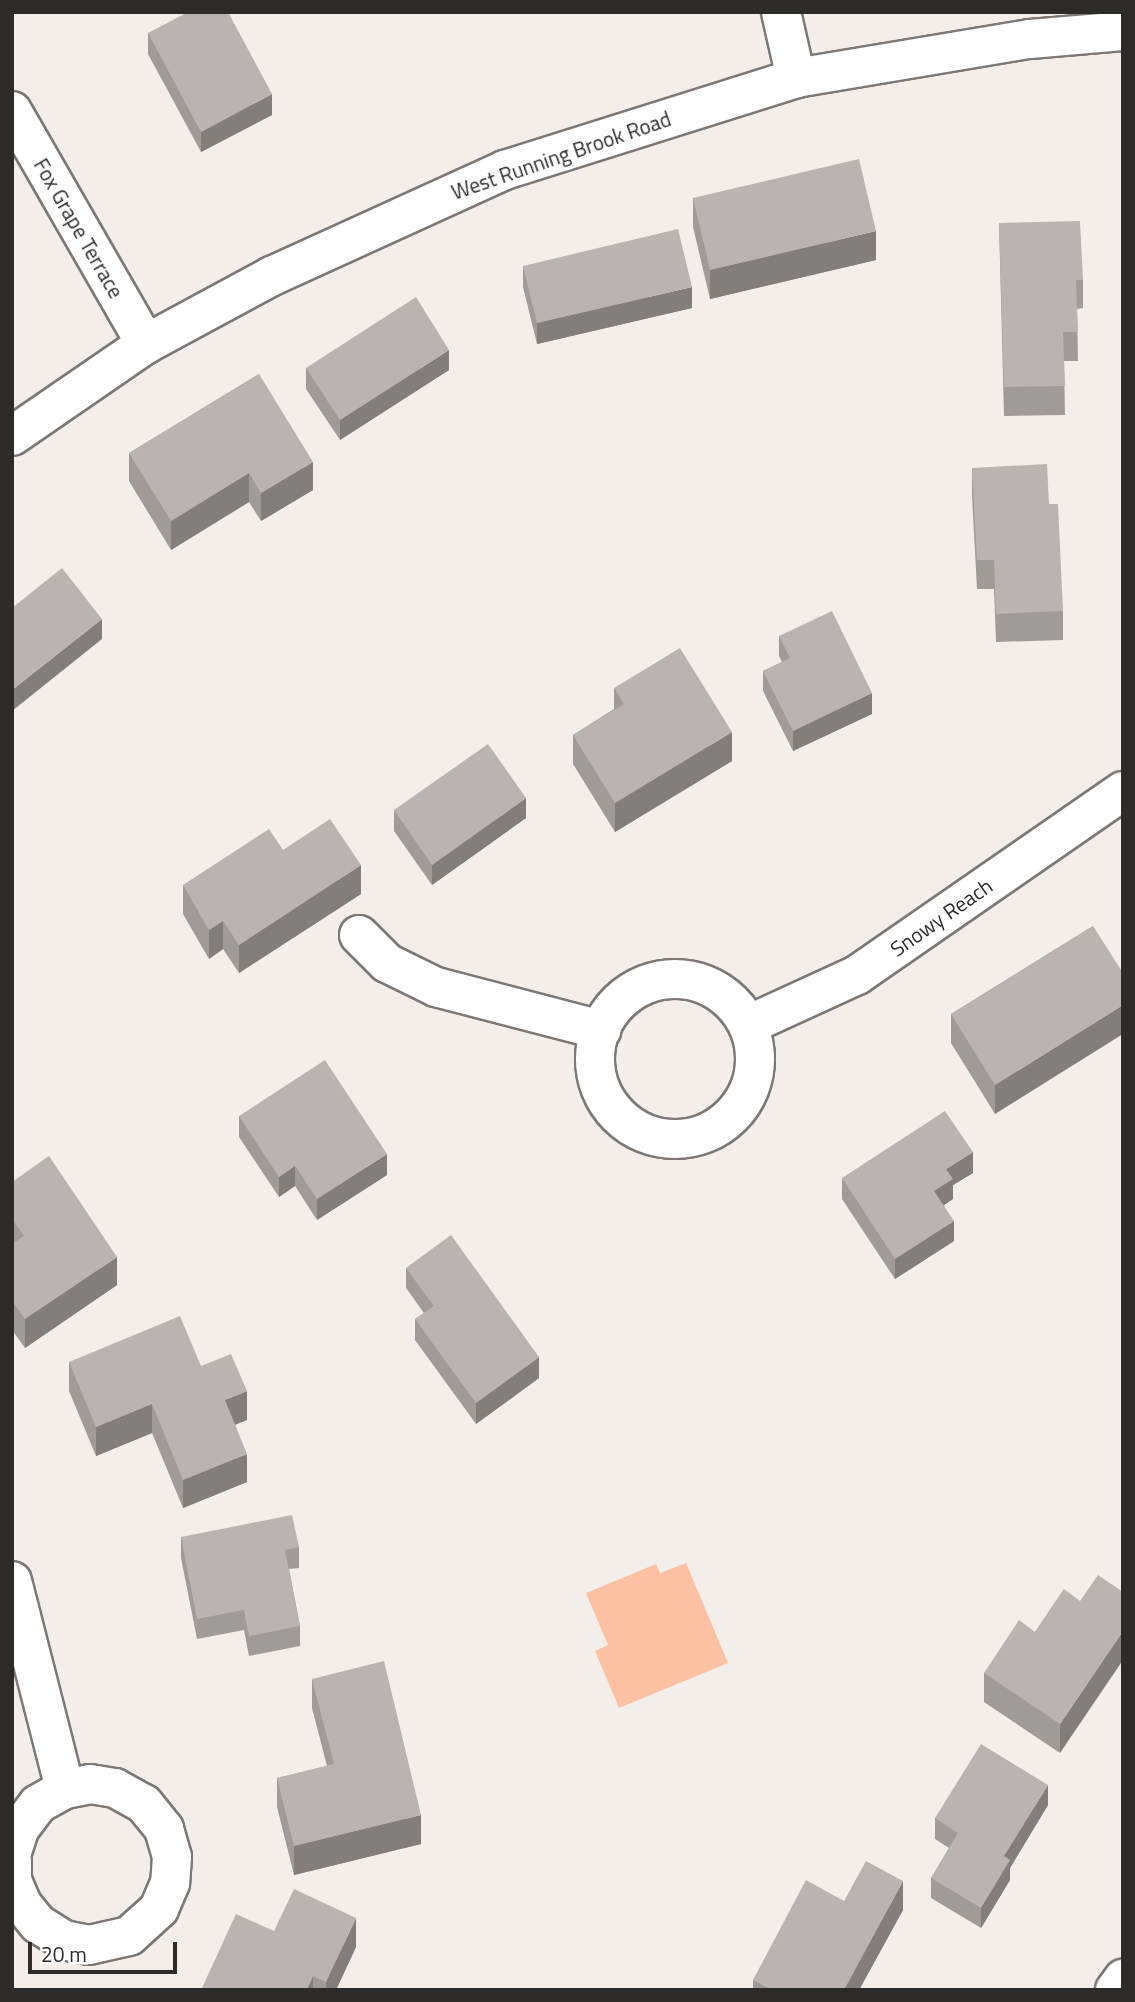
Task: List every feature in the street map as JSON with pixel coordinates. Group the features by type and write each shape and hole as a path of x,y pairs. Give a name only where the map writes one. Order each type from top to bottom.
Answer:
{"street":[{"path":"781,12 796,78"},
{"name":"West Running Brook Road","path":"12,436 146,344 272,275 505,170 796,78 1030,39 1123,31"},
{"name":"Fox Grape Terrace","path":"12,111 146,344"},
{"name":"Snowy Reach","path":"748,1025 857,975 1123,791"},
{"path":"359,935 387,963 436,987 601,1030"},
{"path":"667,979 695,981 727,997 748,1025 755,1067 747,1095 729,1119 704,1134 672,1140 637,1130 609,1107 596,1077 596,1040 612,1007 637,987 667,979"},
{"path":"12,1581 65,1789"},
{"path":"12,1852 20,1828 38,1804 65,1789 90,1784 115,1788 144,1804 164,1829 172,1857 170,1883 159,1909 141,1928 119,1941 89,1945 64,1940 38,1924 22,1904 12,1881 12,1861"},
{"path":"1115,1990 1123,1979"}],"shaded area":[{"path":"686,1563 728,1663 619,1708 595,1651 608,1645 586,1593 656,1564 660,1573"}],"building":[{"path":"188,12 228,12 272,94 201,132 148,33"},
{"path":"859,159 876,231 710,270 693,198"},
{"path":"1080,221 1083,280 1076,280 1078,332 1063,332 1065,386 1004,387 999,223"},
{"path":"678,229 692,287 537,323 523,266"},
{"path":"416,297 449,350 340,420 306,368"},
{"path":"259,374 313,462 261,493 249,473 171,521 129,453"},
{"path":"1047,464 1049,504 1058,504 1063,611 996,614 994,560 977,560 972,468"},
{"path":"62,568 102,619 12,690 12,608"},
{"path":"832,611 872,693 793,731 763,671 790,658 779,636"},
{"path":"680,648 732,732 615,803 573,735 624,704 614,688"},
{"path":"488,744 526,798 432,865 394,810"},
{"path":"330,819 361,865 239,945 223,921 209,930 183,885 269,829 283,850"},
{"path":"1093,926 1123,973 1123,1005 995,1085 951,1014"},
{"path":"325,1060 387,1154 317,1199 295,1166 279,1177 239,1116"},
{"path":"945,1111 973,1152 946,1169 953,1179 934,1191 954,1221 895,1259 842,1178"},
{"path":"49,1156 117,1257 25,1319 12,1301 12,1244 24,1236 12,1219 12,1182"},
{"path":"451,1235 539,1357 476,1403 415,1319 434,1306 406,1268"},
{"path":"180,1316 201,1366 231,1354 247,1391 225,1400 247,1454 183,1480 152,1404 96,1427 69,1362"},
{"path":"292,1515 299,1547 285,1550 300,1626 249,1636 244,1610 197,1619 181,1537"},
{"path":"1098,1575 1123,1592 1123,1631 1060,1724 984,1673 1019,1620 1035,1632 1064,1589 1080,1601"},
{"path":"384,1661 421,1815 294,1846 277,1778 334,1764 312,1679"},
{"path":"981,1744 1048,1785 1004,1856 1010,1860 981,1908 931,1878 958,1833 935,1818"},
{"path":"866,1861 903,1881 844,1990 772,1990 753,1980 806,1880 844,1901"},
{"path":"294,1889 356,1918 326,1982 313,1976 307,1990 201,1990 236,1914 274,1931"}]}
